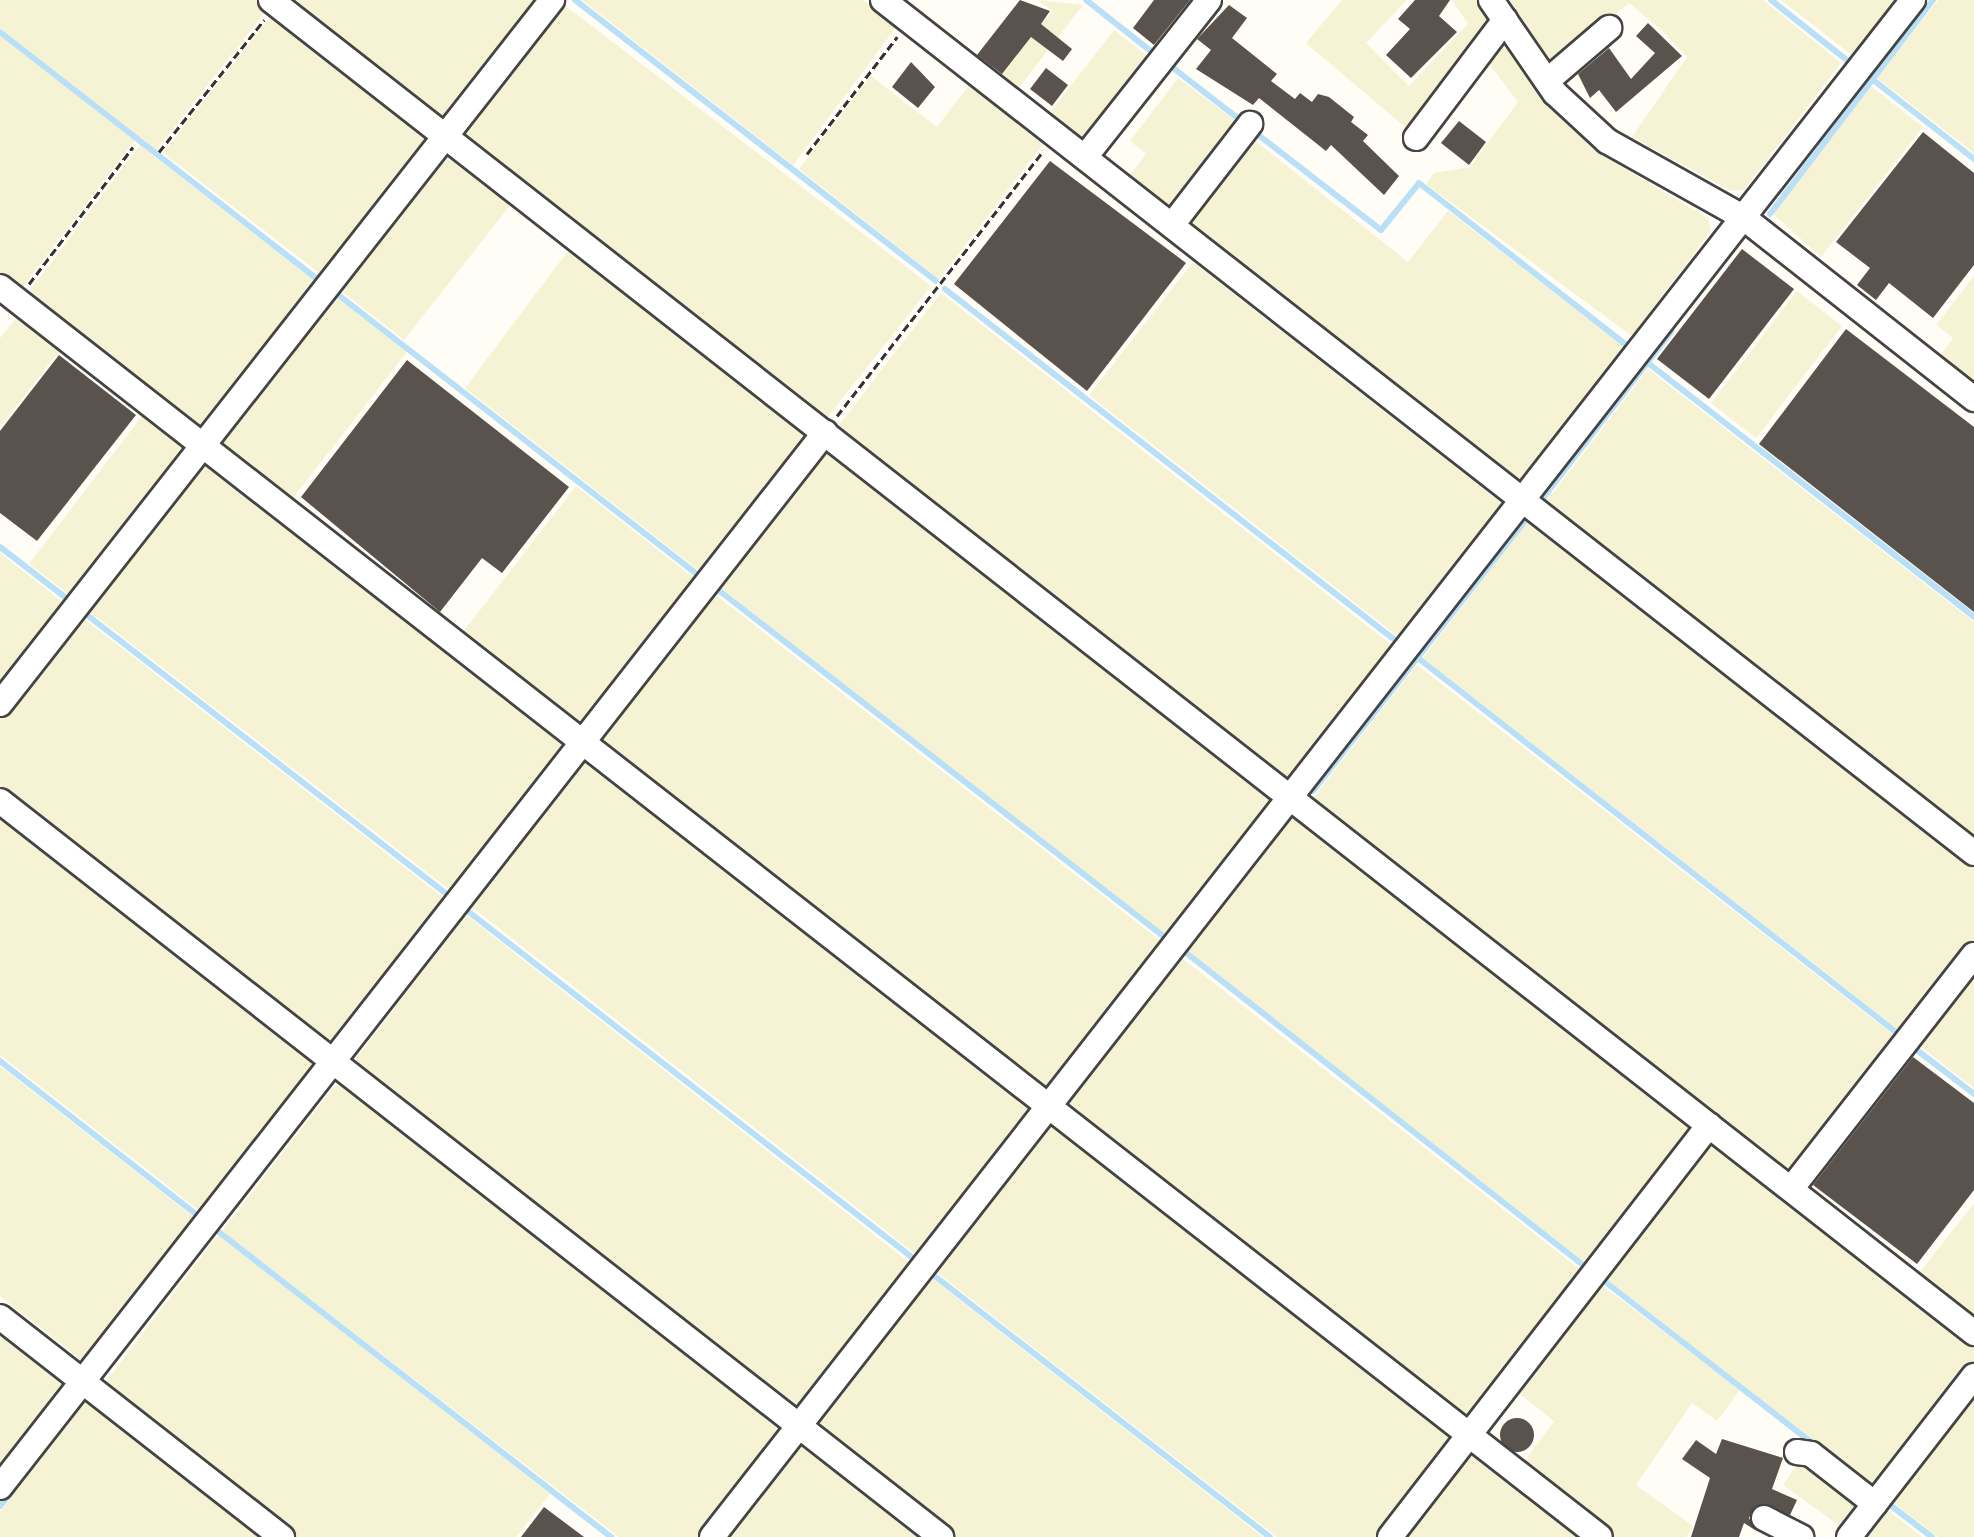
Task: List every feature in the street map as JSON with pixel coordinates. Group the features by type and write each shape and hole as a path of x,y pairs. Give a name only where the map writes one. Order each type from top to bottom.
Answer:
{"street":[{"path":"0,704 552,0"},
{"path":"883,0 1974,853"},
{"path":"1085,157 1209,0"},
{"path":"1491,0 1547,81 1607,141 1744,218 1974,399"},
{"path":"712,1537 1913,0"},
{"path":"273,2 1974,1333"},
{"path":"1416,138 1505,20"},
{"path":"1547,81 1609,28"},
{"path":"1172,225 1250,124"},
{"path":"9,293 1600,1537"},
{"path":"0,1487 825,432"},
{"path":"0,801 941,1537"},
{"path":"1791,1189 1974,955"},
{"path":"1390,1537 1709,1125"},
{"path":"0,1317 282,1537"},
{"path":"1849,1537 1974,1376"},
{"path":"1797,1452 1811,1454 1875,1504"},
{"path":"1764,1518 1801,1537"}],"path":[{"path":"159,152 273,2"},
{"path":"807,154 909,21"},
{"path":"825,432 1056,134"},
{"path":"9,293 133,147"}],"shaded area":[{"path":"0,0 262,0 270,6 156,150 0,28"},
{"path":"281,0 545,0 445,128"},
{"path":"558,0 931,286 823,423 454,135"},
{"path":"582,0 863,0 897,26 793,165"},
{"path":"1038,0 1083,5 1014,94 997,81 1052,11"},
{"path":"1342,0 1407,0 1366,43 1409,86 1468,24 1452,0 1478,0 1495,25 1412,133 1306,43"},
{"path":"1510,0 1763,0 1841,63 1744,190 1731,191 1632,137 1687,57 1662,31 1629,3 1553,65"},
{"path":"1781,0 1898,0 1853,56"},
{"path":"1938,0 1974,0 1974,153 1877,78"},
{"path":"275,11 433,134 326,278 163,153"},
{"path":"1114,30 1155,62 1081,148 1045,119"},
{"path":"1501,31 1598,153 1708,218 1711,231 1632,336 1426,184 1434,173 1470,167 1518,102 1483,56"},
{"path":"0,35 135,140 18,293 0,278"},
{"path":"871,76 937,127 969,85 1044,143 939,279 799,169"},
{"path":"1178,78 1242,126 1175,213 1130,175 1146,154 1130,141"},
{"path":"1871,86 1923,127 1821,257 1773,214"},
{"path":"1248,135 1408,262 1448,211 1626,348 1523,481 1515,483 1181,220"},
{"path":"140,145 320,285 201,435 25,297"},
{"path":"443,146 516,198 404,340 335,286"},
{"path":"574,243 815,431 706,576 465,388"},
{"path":"1193,262 1504,505 1400,638 1089,395"},
{"path":"1974,276 1974,385 1939,357 1953,338 1936,325"},
{"path":"1797,291 1842,326 1756,438 1711,403"},
{"path":"330,292 407,352 289,503 217,446"},
{"path":"941,293 1393,646 1289,778 1275,777 836,429"},
{"path":"22,311 65,344 0,427 0,338"},
{"path":"1648,369 1974,622 1974,839 1544,505"},
{"path":"148,408 192,443 75,599 29,564"},
{"path":"825,440 1269,787 1271,801 1166,936 715,583"},
{"path":"201,457 570,739 455,894 84,607"},
{"path":"576,486 699,582 578,730 460,636"},
{"path":"1528,521 1974,861 1974,946 1904,1034 1423,658"},
{"path":"0,553 70,608 0,695"},
{"path":"709,590 1162,942 1049,1087 1037,1088 594,744"},
{"path":"78,614 449,902 327,1049 0,793 0,714"},
{"path":"1417,665 1900,1040 1793,1178 1317,806 1313,798"},
{"path":"588,757 1028,1098 1030,1110 917,1255 472,907"},
{"path":"0,809 320,1060 205,1215 0,1055"},
{"path":"1293,812 1702,1126 1591,1267 1183,948"},
{"path":"466,915 910,1263 799,1409 788,1410 350,1066"},
{"path":"1178,955 1587,1275 1466,1423 1067,1110 1065,1098"},
{"path":"1974,960 1974,1088 1912,1040"},
{"path":"0,1066 200,1222 89,1366 0,1296"},
{"path":"341,1078 782,1426 698,1537 619,1537 222,1231"},
{"path":"1058,1123 1457,1440 1382,1537 1277,1537 935,1271 1047,1125"},
{"path":"1707,1136 1974,1339 1974,1371 1879,1491 1599,1273"},
{"path":"1974,1203 1974,1320 1917,1276"},
{"path":"218,1235 550,1494 516,1537 295,1537 101,1388"},
{"path":"930,1277 1263,1537 949,1537 821,1437 818,1422"},
{"path":"1594,1279 1740,1390 1717,1421 1692,1403 1636,1485 1693,1526 1687,1537 1612,1537 1521,1466 1554,1421 1510,1386"},
{"path":"0,1324 71,1380 0,1478"},
{"path":"1974,1383 1974,1537 1938,1537 1886,1497"},
{"path":"88,1398 268,1537 0,1537 0,1512"},
{"path":"814,1443 933,1537 723,1537 795,1445"},
{"path":"1466,1448 1591,1537 1396,1537"},
{"path":"1809,1463 1860,1502 1848,1532 1783,1485 1797,1465"},
{"path":"1881,1505 1922,1537 1856,1537"}],"building":[{"path":"1020,0 1050,11 1041,24 1072,49 1063,61 1031,37 1002,74 977,55"},
{"path":"1154,0 1190,0 1154,45 1133,28"},
{"path":"1415,0 1450,0 1439,16 1457,32 1411,78 1386,55 1410,29 1398,19"},
{"path":"1229,5 1247,18 1232,38 1277,74 1271,81 1295,99 1300,93 1312,102 1318,94 1329,97 1354,117 1351,122 1368,135 1363,141 1399,176 1384,195 1331,145 1326,151 1259,98 1253,105 1196,69 1211,50 1197,39"},
{"path":"1648,23 1682,56 1616,112 1599,90 1590,98 1578,74 1609,48 1631,79 1655,53 1636,36"},
{"path":"911,62 935,87 918,108 892,87"},
{"path":"1046,68 1068,85 1052,106 1030,89"},
{"path":"1459,121 1486,142 1469,165 1441,143"},
{"path":"1923,132 1974,173 1974,265 1933,318 1889,283 1876,300 1857,285 1870,268 1836,242"},
{"path":"1050,161 1186,263 1087,391 954,284"},
{"path":"1742,249 1794,289 1709,399 1657,359"},
{"path":"1846,329 1974,427 1974,612 1759,444"},
{"path":"59,355 136,415 37,541 0,513 0,431"},
{"path":"407,360 569,487 502,573 482,558 440,612 301,497"},
{"path":"1913,1057 1974,1103 1974,1190 1917,1264 1813,1185"},
{"path":"1517,1418 1529,1423 1534,1435 1529,1447 1517,1452 1505,1447 1500,1435 1505,1423"},
{"path":"1722,1439 1783,1458 1772,1489 1797,1500 1790,1515 1755,1506 1749,1518 1755,1530 1744,1523 1739,1537 1691,1537 1710,1478 1682,1459 1696,1440 1716,1454"},
{"path":"544,1507 584,1537 521,1537"}],"waterway":[{"path":"575,0 936,281"},
{"path":"1086,0 1156,55"},
{"path":"1771,0 1848,61"},
{"path":"1770,214 1933,0"},
{"path":"0,32 320,281"},
{"path":"1168,64 1244,123"},
{"path":"1872,79 1974,159"},
{"path":"1252,130 1381,230 1419,183 1628,346"},
{"path":"945,289 1396,641"},
{"path":"332,290 702,578"},
{"path":"1543,498 1671,332"},
{"path":"1648,363 1974,617"},
{"path":"1313,791 1524,522"},
{"path":"0,547 65,597"},
{"path":"712,585 1163,936"},
{"path":"87,615 444,892"},
{"path":"1418,658 1901,1036"},
{"path":"465,909 913,1258"},
{"path":"1185,952 1588,1269"},
{"path":"1913,1047 1974,1094"},
{"path":"0,1061 196,1214"},
{"path":"215,1229 611,1537"},
{"path":"932,1274 1270,1537"},
{"path":"1599,1277 1817,1447"},
{"path":"0,1506 13,1490"},
{"path":"1885,1501 1932,1537"}]}
